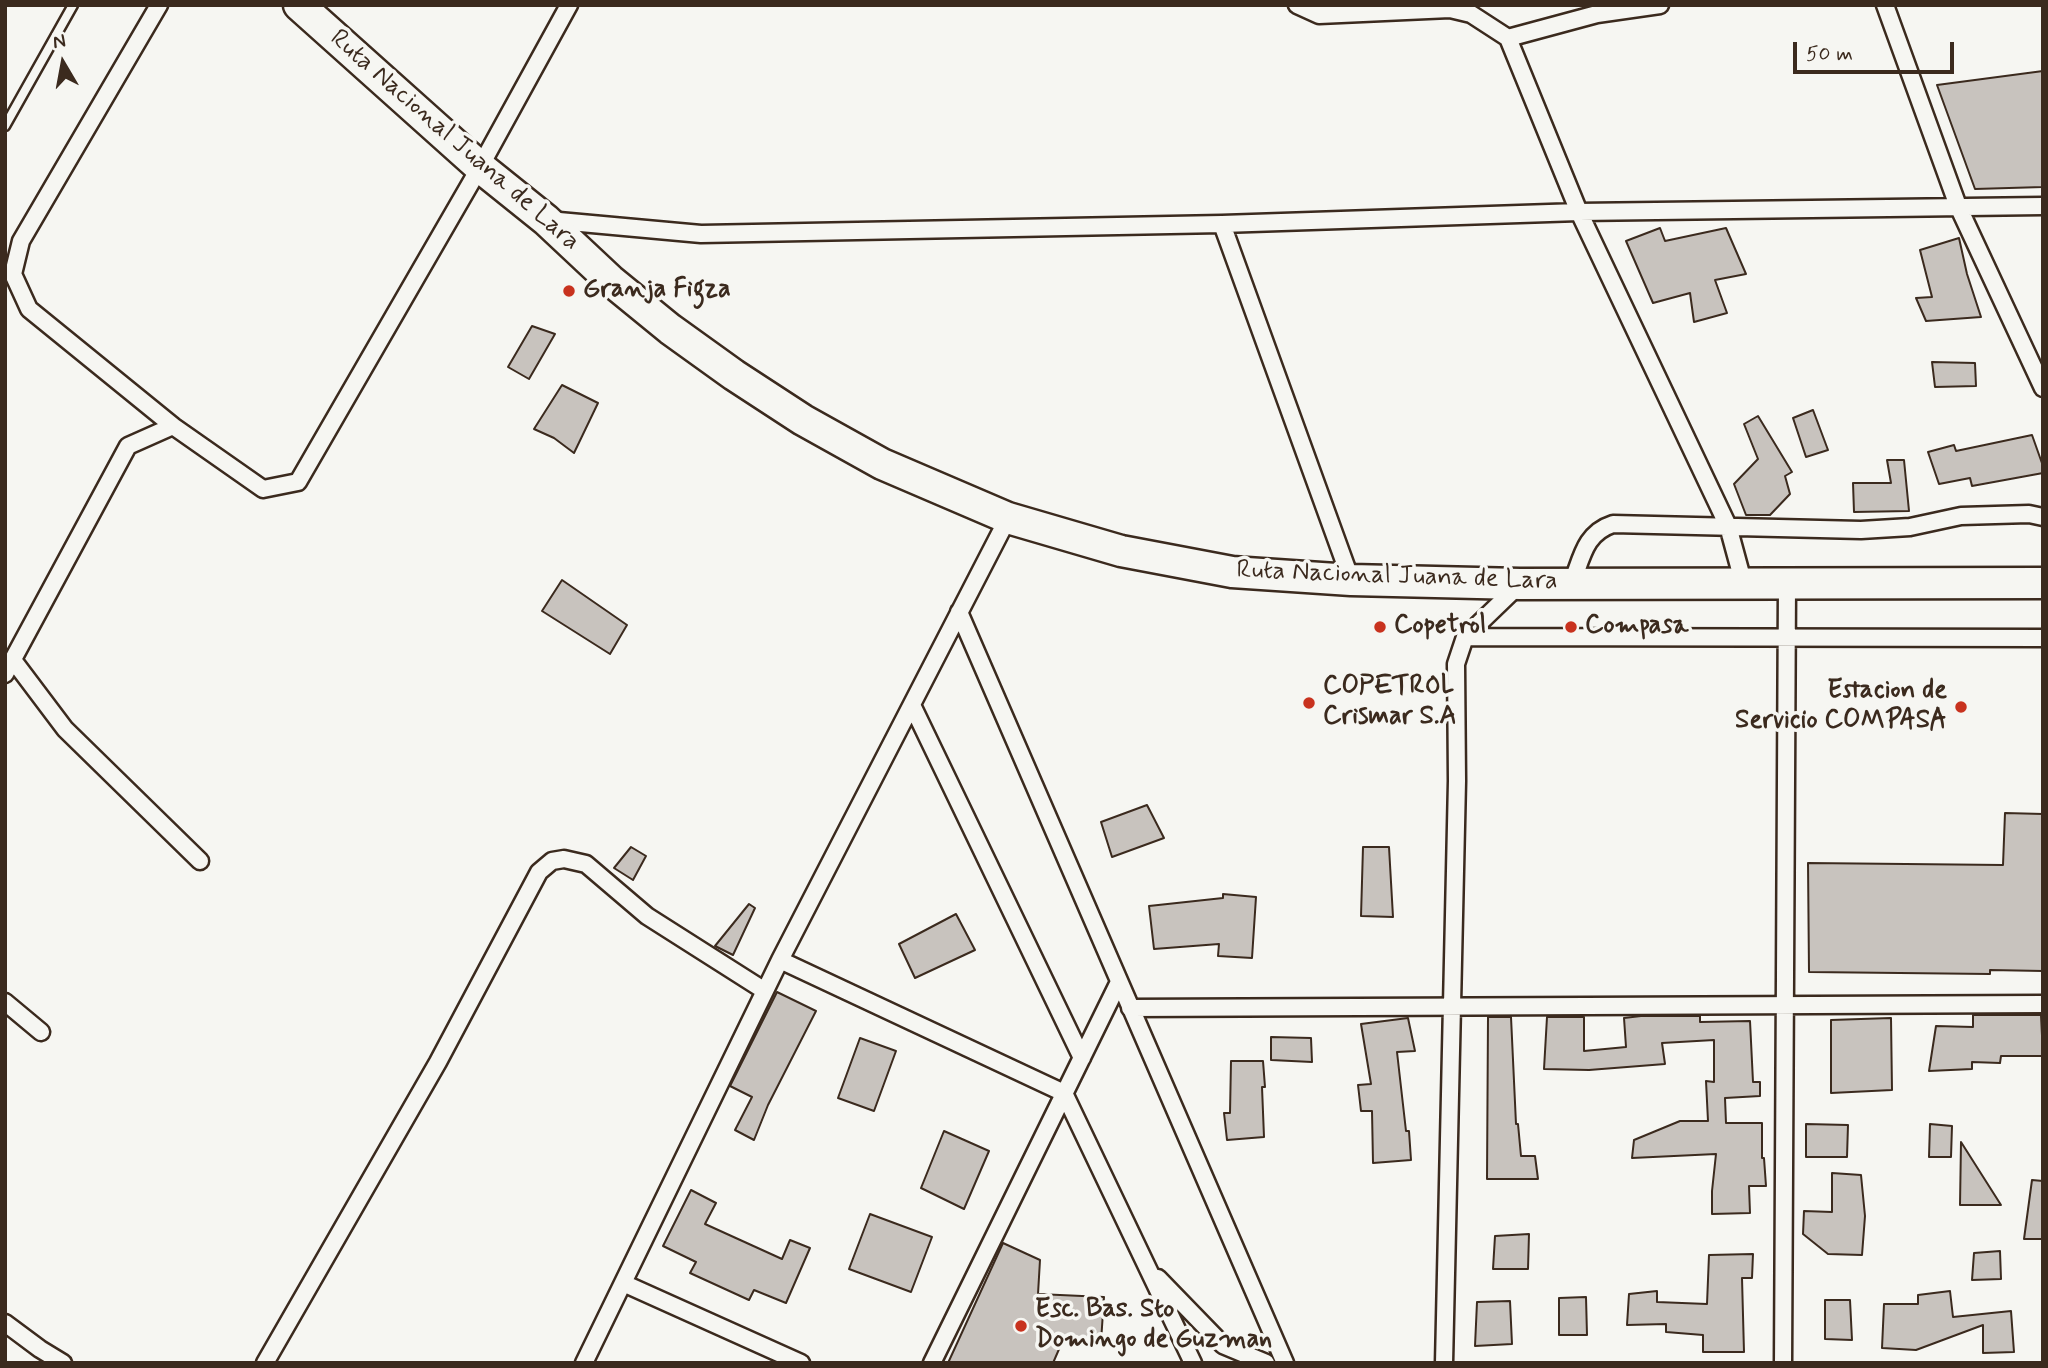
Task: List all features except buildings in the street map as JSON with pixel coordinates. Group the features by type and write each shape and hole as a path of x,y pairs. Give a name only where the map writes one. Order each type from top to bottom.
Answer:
{"highway":[{"name":"Ruta Nacional Juana de Lara","path":"299,5 480,167 546,220 610,280 670,329 792,412 882,464 1008,518 1121,551 1232,572 1351,580 1744,585 2043,583"}],"street":[{"path":"159,5 21,241 13,274 29,309 173,426 263,489 298,482 480,167 569,5"},
{"path":"1297,5 1319,15 1450,9 1471,15 1508,38 1579,212 1728,526 1744,585"},
{"path":"1508,38 1596,10 1660,5"},
{"path":"1885,5 1958,206 2043,388"},
{"path":"546,220 701,234 1223,224 1579,212 2043,206"},
{"path":"1223,224 1351,580"},
{"path":"173,426 128,446 9,667 65,729 200,861"},
{"path":"1572,583 1589,538 1602,527 1614,524 1861,530 1910,527 1961,516 2029,514 2043,517"},
{"path":"584,1363 780,960 1008,518"},
{"path":"1444,1363 1457,781 1456,664 1465,637 1520,584"},
{"path":"1783,1363 1787,585"},
{"path":"959,612 1285,1363"},
{"path":"1465,637 2043,638"},
{"path":"912,705 1082,1058"},
{"path":"265,1363 438,1062 539,873 552,861 564,859 586,864 647,916 765,991"},
{"path":"780,960 1064,1093 1193,1363"},
{"path":"932,1363 1119,982"},
{"path":"5,1002 41,1032"},
{"path":"1130,1008 2043,1004"},
{"path":"1149,1269 1223,1345 1266,1363"},
{"path":"623,1283 801,1363"},
{"path":"5,1322 40,1349 64,1363"}],"lane":[{"path":"5,126 73,5"}],"place":[{"name":"Granja Figza","path":"569,291"},
{"name":"Copetrol","path":"1380,627"},
{"name":"Compasa","path":"1571,627"},
{"name":"COPETROL Crismar S.A","path":"1309,703"},
{"name":"Estacion de Servicio COMPASA","path":"1961,707"},
{"name":"Esc. Bas. Sto Domingo de Guzman","path":"1021,1326"}]}
